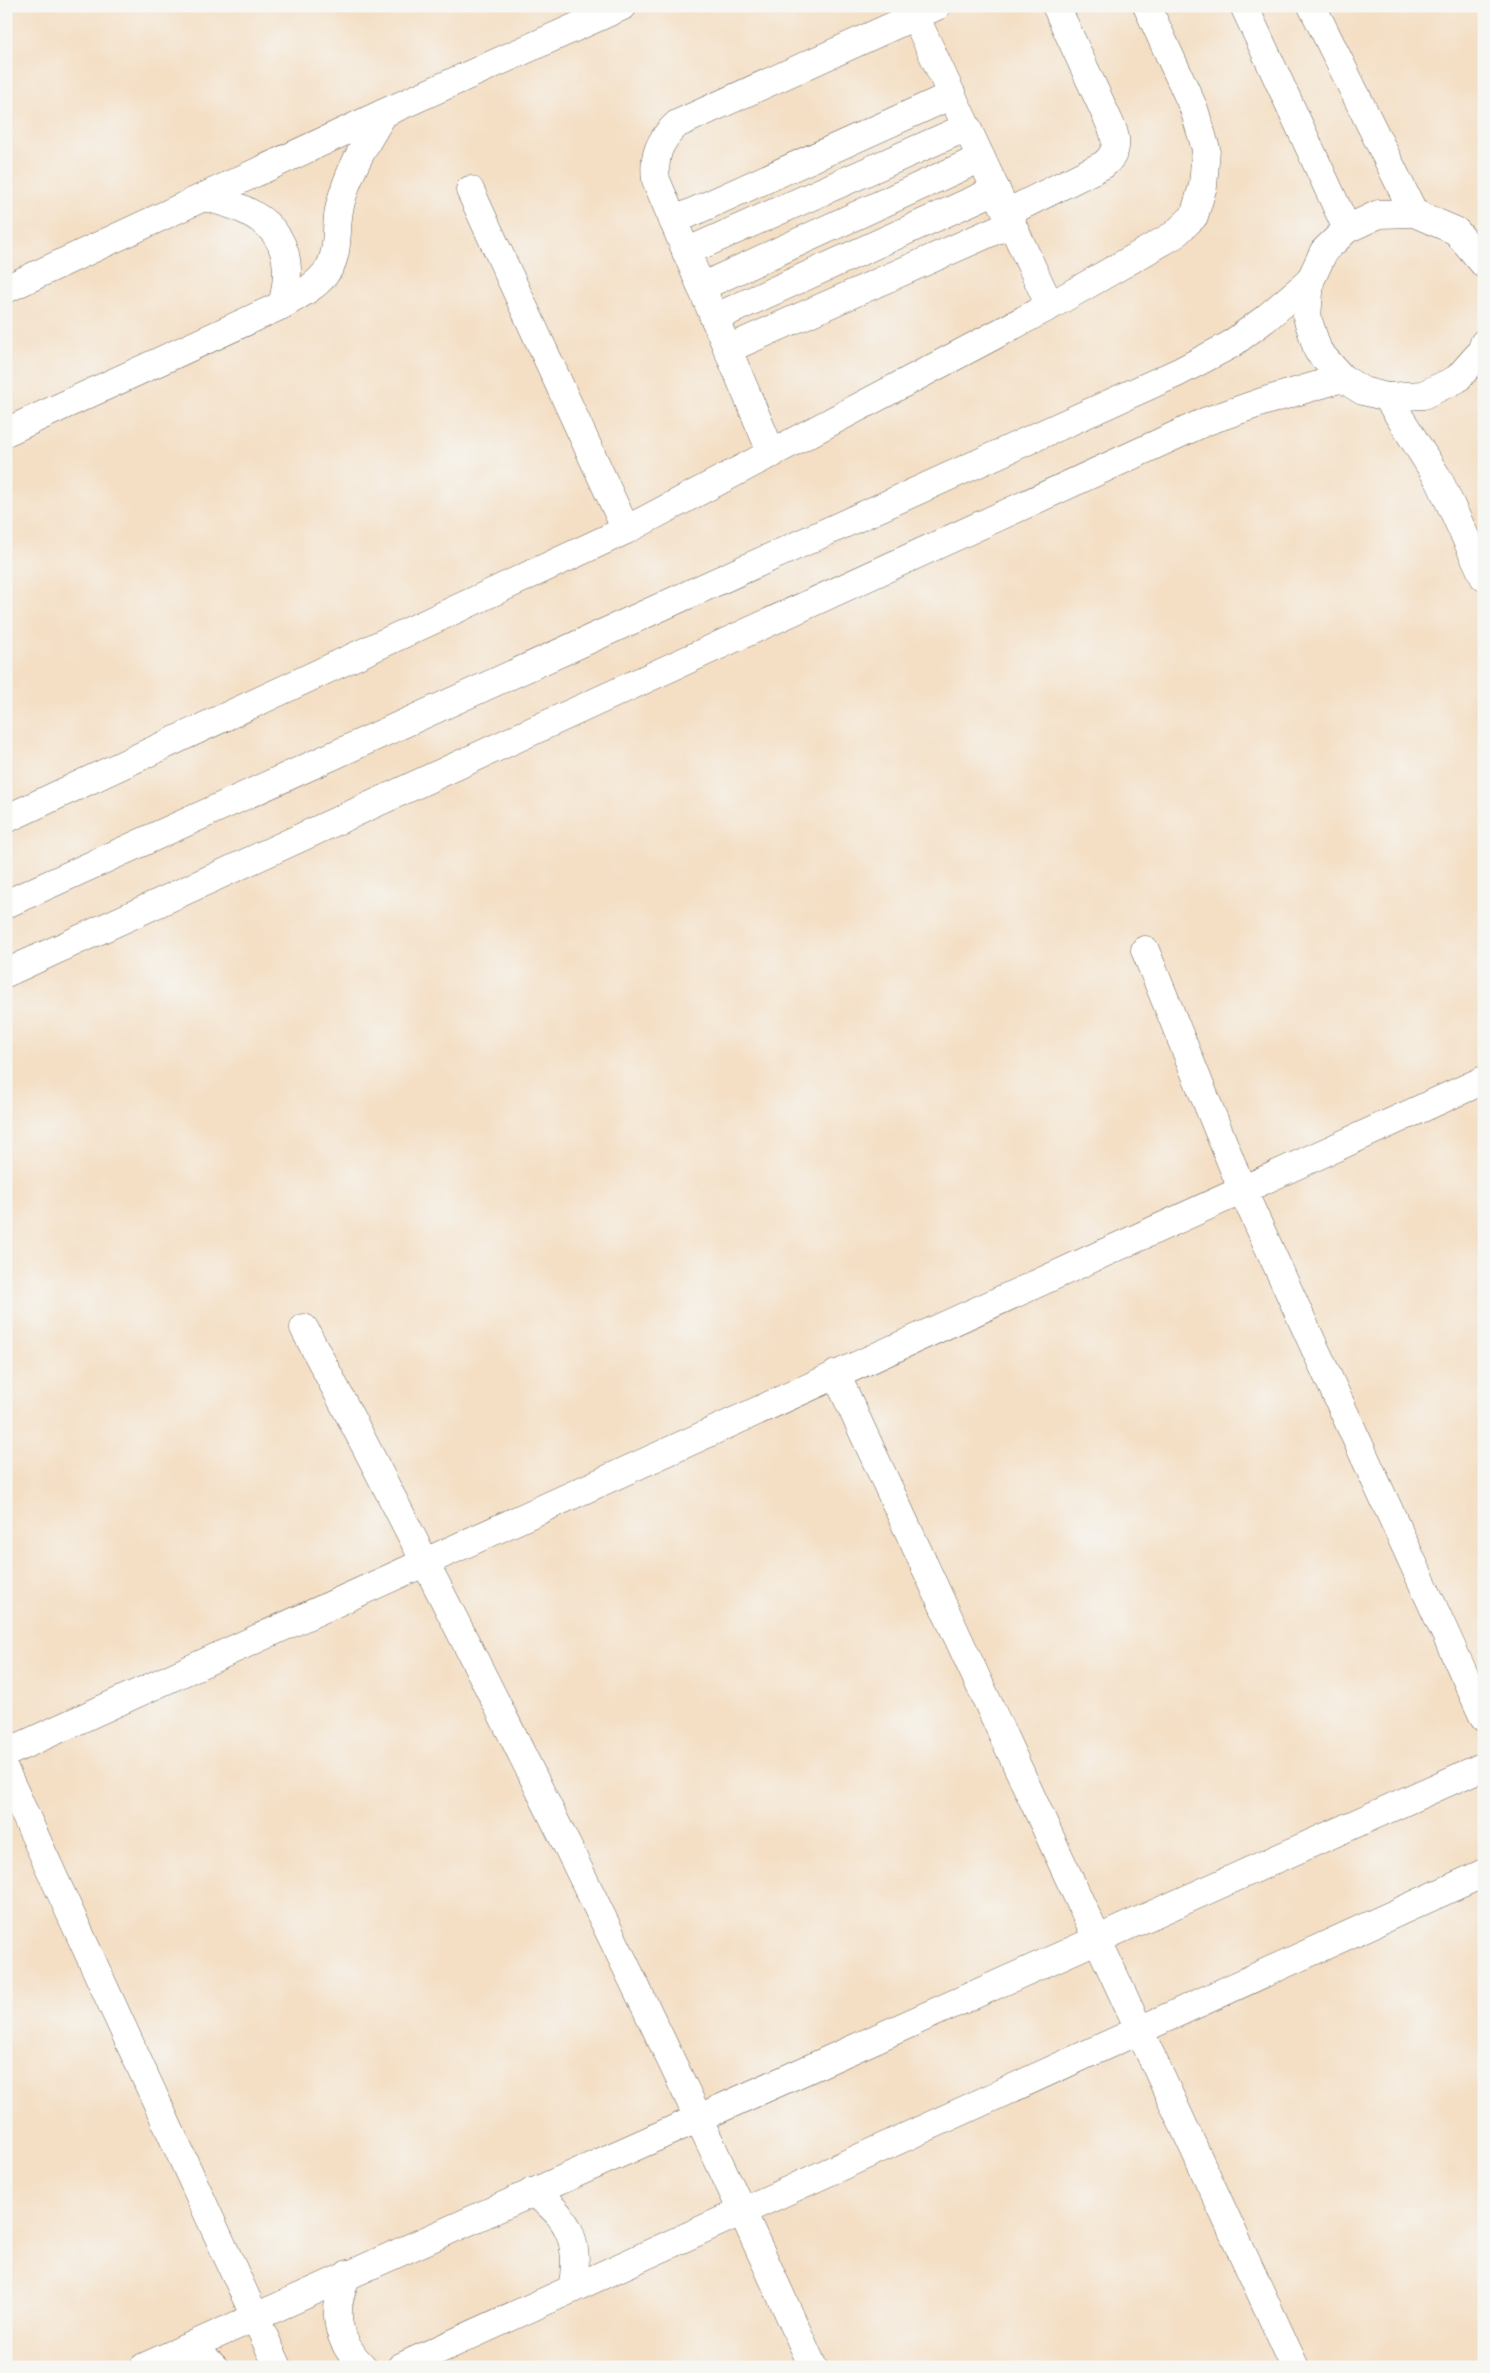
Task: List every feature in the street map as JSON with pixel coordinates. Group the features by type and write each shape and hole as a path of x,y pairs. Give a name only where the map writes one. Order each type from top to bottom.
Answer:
{"street":[{"path":"6,289 384,113 622,6"},
{"path":"728,349 1005,209 1104,165 1115,153 1117,144 1112,128 1056,6"},
{"path":"6,818 626,530 1050,306 1174,235 1194,216 1203,186 1206,149 1194,109 1147,6"},
{"path":"1244,6 1347,229"},
{"path":"1312,6 1414,213"},
{"path":"772,454 656,180 654,165 657,149 665,136 677,124 926,11 952,95 1050,306"},
{"path":"673,222 952,95"},
{"path":"6,432 282,305 311,288 326,273 335,254 339,210 351,172 384,113"},
{"path":"686,252 967,127"},
{"path":"701,287 981,158"},
{"path":"470,190 626,530"},
{"path":"204,197 231,202 250,210 266,223 279,239 288,271 282,305"},
{"path":"714,318 1005,209"},
{"path":"1483,352 1457,379 1423,395 1387,397 1363,391 1342,378 1318,351 1307,317 1310,280 1324,251 1347,229 1379,214 1414,213 1456,231 1484,264"},
{"path":"6,904 1179,372 1230,345 1265,319 1310,280"},
{"path":"6,973 1207,421 1264,400 1342,378"},
{"path":"1387,397 1439,480 1484,577"},
{"path":"1145,950 1242,1189 1484,1718"},
{"path":"6,1753 427,1563 836,1374 1484,1080"},
{"path":"304,1328 427,1563 700,2117 814,2367"},
{"path":"836,1374 1296,2367"},
{"path":"144,2367 1484,1766"},
{"path":"6,1772 278,2367"},
{"path":"401,2367 1484,1873"},
{"path":"532,2192 547,2202 560,2215 569,2230 575,2248 576,2269 572,2289"},
{"path":"348,2274 340,2290 337,2308 338,2326 344,2343 363,2367"},
{"path":"184,2349 202,2356 214,2367"}]}
